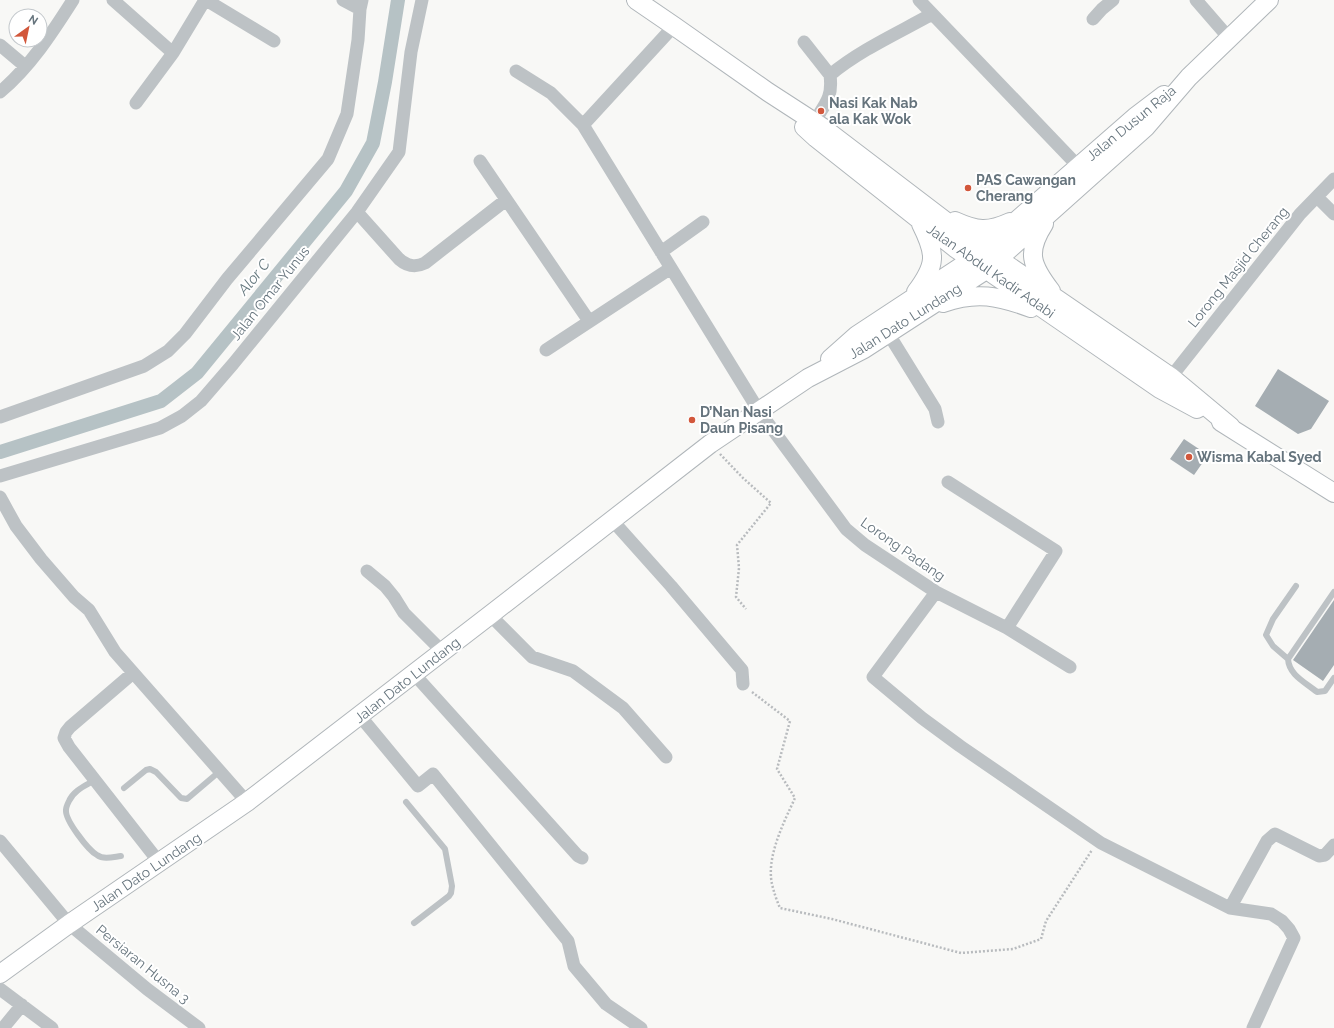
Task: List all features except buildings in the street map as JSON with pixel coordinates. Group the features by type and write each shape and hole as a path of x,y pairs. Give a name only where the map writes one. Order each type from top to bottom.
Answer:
{"main road":[{"name":"Jalan Abdul Kadir Adabi","path":"636,0 768,92 814,122 923,214"},
{"name":"Jalan Dusun Raja","path":"985,260 1052,212 1146,127 1189,77 1269,0"},
{"name":"Jalan Dusun Raja","path":"985,260 1022,216 1135,117 1189,77"},
{"name":"Jalan Abdul Kadir Adabi","path":"768,92 816,138 985,260 1058,319 1160,389 1231,427 1334,493"},
{"path":"1052,212 1038,233 1033,246 1033,260 1039,272 1059,300"},
{"path":"909,300 927,278 932,265 930,242 923,214 978,230 990,229 1022,216"},
{"name":"Jalan Abdul Kadir Adabi","path":"985,260 1059,300 1171,377 1231,427"},
{"name":"Jalan Dato Lundang","path":"0,974 69,924 247,802 490,616 710,444 808,378 857,335 909,300 985,260"},
{"name":"Jalan Dato Lundang","path":"808,378 864,349 925,309 985,260"},
{"path":"925,309 951,300 983,296 997,297 1012,301 1058,319"}],"street":[{"path":"0,92 25,66 47,39 73,0"},
{"path":"113,0 173,52"},
{"path":"136,103 173,52 206,0 274,41"},
{"path":"0,416 144,366 168,350 185,334 227,279 328,159 347,114 358,40 361,4 343,0"},
{"name":"Jalan Omar Yunus","path":"0,476 160,428 182,416 201,401 357,212 400,152 411,52 422,0"},
{"path":"919,0 1078,166"},
{"path":"1092,19 1114,0"},
{"path":"1196,0 1229,38"},
{"path":"830,75 869,48 932,14"},
{"path":"583,125 674,26"},
{"path":"804,42 830,75 830,98 814,122"},
{"path":"0,44 25,66"},
{"name":"Lorong Padang","path":"516,71 551,93 583,125 760,411 846,529 865,545 936,592 1006,628 1070,667"},
{"path":"480,161 589,321"},
{"name":"Lorong Masjid Cherang","path":"1171,377 1300,214 1334,179"},
{"path":"1317,197 1334,214"},
{"path":"357,212 399,259 406,265 416,267 425,263 506,200"},
{"path":"661,252 703,222"},
{"path":"546,350 671,268"},
{"path":"888,333 936,409 938,422"},
{"path":"948,482 1056,550 1006,628"},
{"path":"0,496 16,526 41,559 74,597 89,610 115,652 247,802"},
{"path":"612,520 671,586 742,670 743,684"},
{"path":"367,571 385,586 404,613 443,652"},
{"path":"936,592 874,677 922,718 1098,841 1230,908 1271,914 1282,921 1294,938 1253,1028"},
{"path":"490,616 532,657 572,671 623,708 666,757"},
{"path":"133,673 66,732 64,738 69,747 159,862"},
{"path":"414,674 578,856 582,858"},
{"path":"360,716 418,786 433,774 568,941 574,966 606,1004 641,1028"},
{"path":"1230,908 1267,841 1275,834 1319,856 1325,855 1334,845"},
{"name":"Persiaran Husna 3","path":"0,841 69,924 147,990 199,1028"},
{"path":"0,989 52,1028"},
{"path":"3,1028 22,1006"}],"lane":[{"path":"1296,586 1272,619 1266,636 1273,646 1288,659 1289,666 1295,675 1317,692 1325,690 1334,678"},
{"path":"1288,659 1334,592"},
{"path":"124,788 146,770 150,769 156,772 181,798 187,799 220,771"},
{"path":"95,780 78,790 69,800 66,810 69,821 86,845 97,855 108,858 120,856"},
{"path":"406,802 445,849 452,886 449,896 414,923"}],"path":[{"path":"710,444 743,478 771,503 738,545 739,568 736,597 746,609"},
{"path":"743,684 790,721 777,769 795,798 777,839 772,863 772,883 780,908 832,919 961,953 1013,949 1041,939 1046,920 1098,841"}],"waterway":[{"name":"Alor C","path":"0,452 161,401 197,373 346,191 373,143 385,82 398,0"}],"place":[{"name":"Nasi Kak Nab ala Kak Wok","path":"821,111"},
{"name":"PAS Cawangan Cherang","path":"968,188"},
{"name":"D’Nan Nasi Daun Pisang","path":"692,420"},
{"name":"Wisma Kabal Syed","path":"1189,457"}]}
